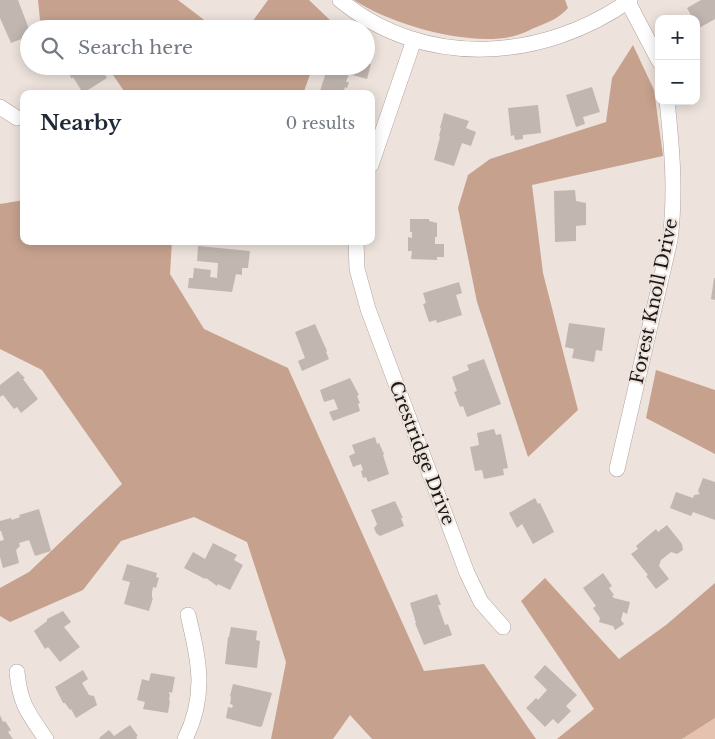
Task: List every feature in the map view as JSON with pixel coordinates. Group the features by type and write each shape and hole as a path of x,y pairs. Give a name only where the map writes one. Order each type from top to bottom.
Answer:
{"street":[{"path":"340,0 370,20"},
{"path":"375,23 414,40 446,47 470,49 522,46 543,42 578,29 617,10 629,1 658,60"},
{"path":"375,153 414,40"},
{"name":"Forest Knoll Drive","path":"617,469 671,233 674,171 667,105"},
{"path":"0,107 17,118"},
{"name":"Crestridge Drive","path":"356,245 357,269 368,309 467,572 481,602 502,627"},
{"path":"185,739 192,725 200,691 198,655 188,615"},
{"path":"17,672 23,704 46,739"}],"shaded area":[{"path":"38,0 178,0 204,20 40,20"},
{"path":"268,0 309,0 330,20 254,20"},
{"path":"354,0 565,0 568,8 555,19 517,35 496,39 475,39 431,32 409,25 389,18"},
{"path":"633,45 654,90 663,156 532,185 543,273 578,410 528,457 477,302 458,208 468,175 490,159 606,122 612,78"},
{"path":"113,75 310,75 304,90 123,90"},
{"path":"20,201 20,245 172,245 170,274 204,329 288,368 424,671 484,664 536,739 372,739 350,715 333,739 271,739 286,662 247,542 194,517 121,541 83,590 10,622 0,616 0,588 29,572 122,484 42,370 0,349 0,204"},
{"path":"656,370 715,390 715,454 646,418"},
{"path":"545,578 619,659 666,625 715,583 715,718 682,739 557,739 594,709 521,601"},
{"path":"715,718 715,739 682,739"}],"building":[{"path":"0,0 18,0 26,20 20,20 20,40 11,43 0,18"},
{"path":"701,0 715,0 715,19 700,27 700,15 691,15 687,8"},
{"path":"70,75 105,75 107,78 88,90 81,90 73,77 72,79"},
{"path":"325,75 349,75 346,82 349,82 344,90 320,90"},
{"path":"353,75 368,75 367,79"},
{"path":"592,87 600,112 583,117 585,124 576,127 566,95"},
{"path":"538,105 541,133 523,135 523,139 515,140 514,135 511,136 508,108"},
{"path":"444,113 469,121 466,128 476,132 471,146 462,143 454,166 434,160"},
{"path":"575,190 576,201 586,203 586,225 576,226 576,241 555,242 554,191"},
{"path":"410,219 429,219 429,221 437,223 435,244 444,244 444,257 437,257 437,260 411,259 412,251 408,251 408,237 412,238"},
{"path":"198,246 250,251 248,268 242,268 242,275 236,274 232,292 188,288 189,278 193,278 194,268 211,270 210,277 217,278 218,263 197,261"},
{"path":"715,278 715,300 711,299"},
{"path":"459,282 462,293 456,295 462,315 437,323 436,320 429,322 423,304 426,303 423,293"},
{"path":"569,323 605,328 602,351 596,350 594,362 572,358 574,349 565,347"},
{"path":"315,324 329,359 302,371 298,361 305,358 295,332"},
{"path":"484,359 501,404 467,417 463,406 460,407 454,392 457,391 452,377 469,370 467,365"},
{"path":"18,371 25,378 23,379 38,399 21,413 17,407 14,409 3,395 0,397 0,385"},
{"path":"350,378 359,395 357,396 360,403 358,404 360,411 333,421 329,412 338,409 334,399 324,402 320,390"},
{"path":"494,429 496,435 501,434 508,468 503,469 504,475 484,479 482,470 475,471 470,447 479,445 477,433"},
{"path":"375,437 377,444 379,443 384,454 389,474 368,482 366,477 363,478 361,464 353,467 349,456 355,453 352,445"},
{"path":"703,478 715,482 715,520 693,512 691,516 670,508 676,492 693,498 694,495 700,494 698,491"},
{"path":"535,498 538,504 540,503 554,532 533,544 522,524 517,528 509,513"},
{"path":"395,501 403,518 401,518 404,526 380,536 374,528 377,524 371,510"},
{"path":"39,509 51,551 35,556 29,540 19,543 20,546 16,550 19,563 3,568 0,557 0,541 4,540 0,531 0,521 11,518 12,520 20,517 19,515"},
{"path":"667,525 682,544 683,550 677,554 671,552 661,560 659,566 669,579 656,589 646,576 648,575 631,554 638,549 636,546 656,529 658,532"},
{"path":"213,543 237,555 234,560 243,565 230,590 218,584 217,586 206,578 184,568 193,552 205,559"},
{"path":"127,564 157,573 156,577 159,578 156,588 153,587 153,598 149,611 124,604 130,582 122,580"},
{"path":"603,573 612,586 609,588 614,595 612,596 630,602 627,614 623,612 621,620 624,624 615,630 613,626 599,622 600,618 593,608 596,606 583,588"},
{"path":"437,594 441,605 438,605 445,625 448,624 452,635 424,645 415,623 410,603"},
{"path":"63,611 71,622 64,627 80,647 60,662 48,647 45,649 34,631 47,619"},
{"path":"231,627 257,631 256,640 260,641 257,668 225,664"},
{"path":"545,665 577,695 566,706 571,711 558,724 553,719 545,727 526,708 536,698 538,700 547,690 534,677"},
{"path":"83,670 88,679 82,683 89,695 94,696 97,705 76,718 71,709 63,703 55,687"},
{"path":"151,673 175,677 172,693 169,692 168,713 143,709 145,702 137,700 142,679 149,681"},
{"path":"233,684 272,693 262,726 226,718 228,707 232,708 233,705 230,704 230,696"},
{"path":"0,715 3,722 5,721 11,730 8,732 13,739 0,739"},
{"path":"130,725 138,736 136,737 137,739 99,738 109,730 114,736"}]}
